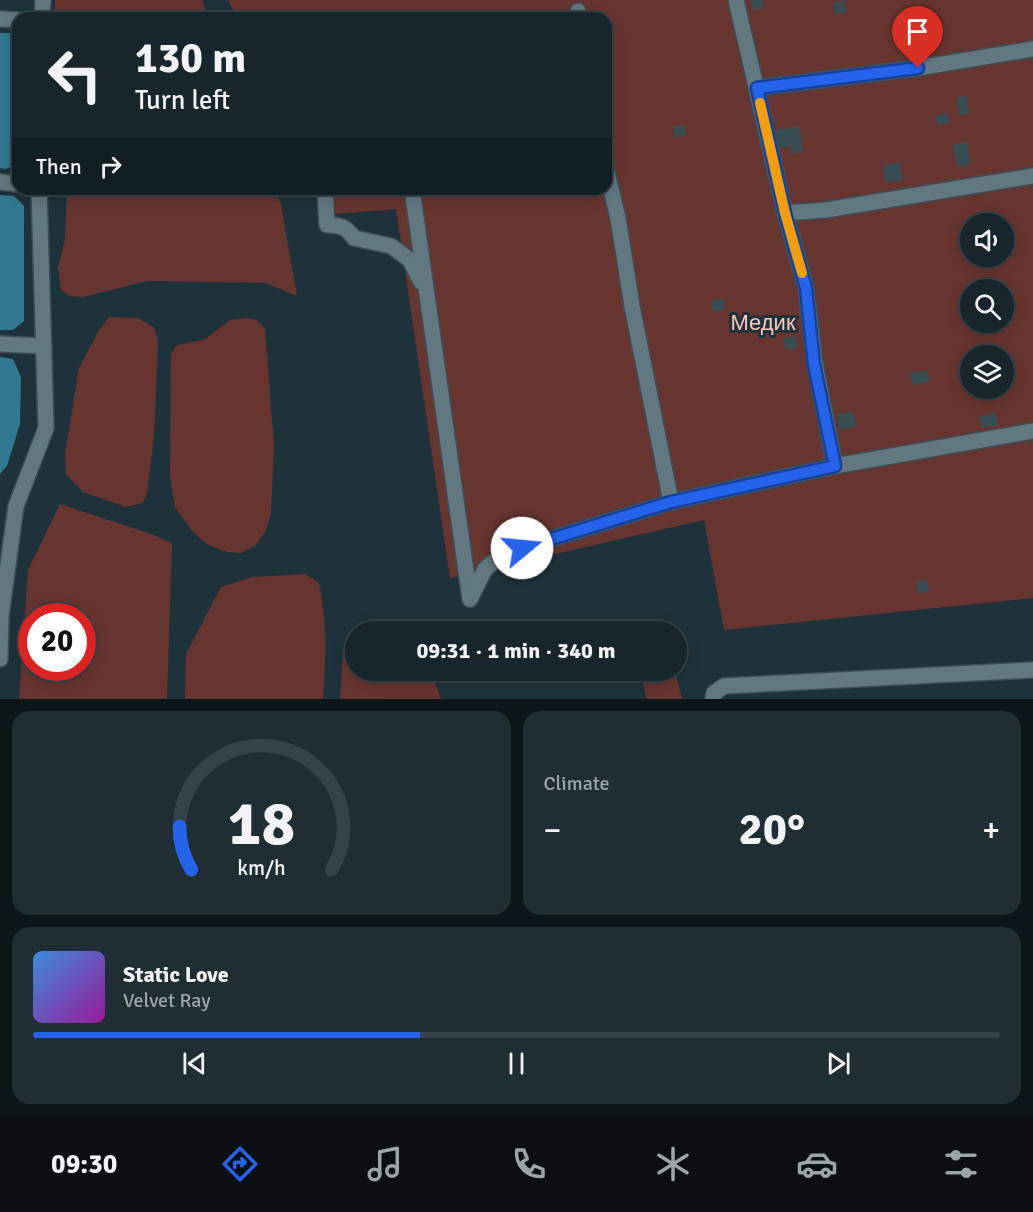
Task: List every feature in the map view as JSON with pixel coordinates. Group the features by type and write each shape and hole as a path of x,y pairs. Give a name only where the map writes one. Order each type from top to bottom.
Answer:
{"lane":[{"path":"736,0 785,213 806,288 814,364 835,466"},
{"path":"757,88 918,68 1033,49"},
{"path":"785,213 826,210 1033,176"},
{"path":"612,193 671,502"},
{"path":"0,659 1,616 16,506 46,428 39,195"},
{"path":"325,195 327,225 347,228 354,238 391,246 410,260 427,296"},
{"path":"413,195 470,599 485,569 503,554 671,502 835,466 1033,431"},
{"path":"0,344 44,346"},
{"path":"0,506 16,506"},
{"path":"713,699 714,693 724,686 1033,670"}],"green space":[{"path":"55,0 202,0 206,12 54,12"},
{"name":"Медик","path":"228,0 1033,0 1033,598 724,630 704,520 450,578 396,209 336,214 326,195 612,195 612,12 234,12"},
{"path":"67,195 277,195 281,204 297,296 266,283 147,281 83,297 70,296 61,290 58,268 65,239"},
{"path":"109,317 139,318 154,328 158,341 154,437 147,493 143,503 126,507 83,492 66,474 65,454 79,368 98,332"},
{"path":"246,318 257,320 265,329 274,446 271,514 265,532 255,546 241,553 227,552 208,545 192,531 175,507 170,476 171,354 177,345 204,340 230,320"},
{"path":"60,504 172,543 167,699 19,699 20,681 96,681 96,603 26,603 28,570"},
{"path":"305,574 319,583 322,597 325,641 323,699 185,699 186,654 221,587 252,577"},
{"path":"345,648 345,681 435,681 441,699 340,699"},
{"path":"642,681 678,681 682,699 647,699"}],"water":[{"path":"0,33 9,33 12,35 12,166 6,169 0,168"},
{"path":"0,195 14,196 24,206 24,321 13,330 0,330"},
{"path":"0,357 13,359 21,377 20,424 7,466 0,474"}],"building":[{"path":"751,0 763,0 764,8 753,10"},
{"path":"844,1 846,12 835,14 833,3"},
{"path":"966,96 969,114 959,115 957,97"},
{"path":"948,113 949,123 937,125 936,115"},
{"path":"684,125 686,135 675,138 673,127"},
{"path":"799,126 803,152 791,154 790,148 797,145 776,149 773,131"},
{"path":"967,142 970,165 958,167 952,145"},
{"path":"900,162 903,180 886,183 882,166"},
{"path":"723,298 725,309 713,312 711,301"},
{"path":"795,336 798,347 786,350 783,339"},
{"path":"927,370 930,381 913,385 910,374"},
{"path":"853,412 856,427 840,430 837,414"},
{"path":"995,413 998,425 982,428 979,417"},
{"path":"927,580 929,592 918,593 916,581"}],"slow traffic":[{"path":"760,103 785,213 802,273"}],"route":[{"path":"522,548 671,502 835,466 814,364 806,288 785,213 757,88 918,68"}]}
